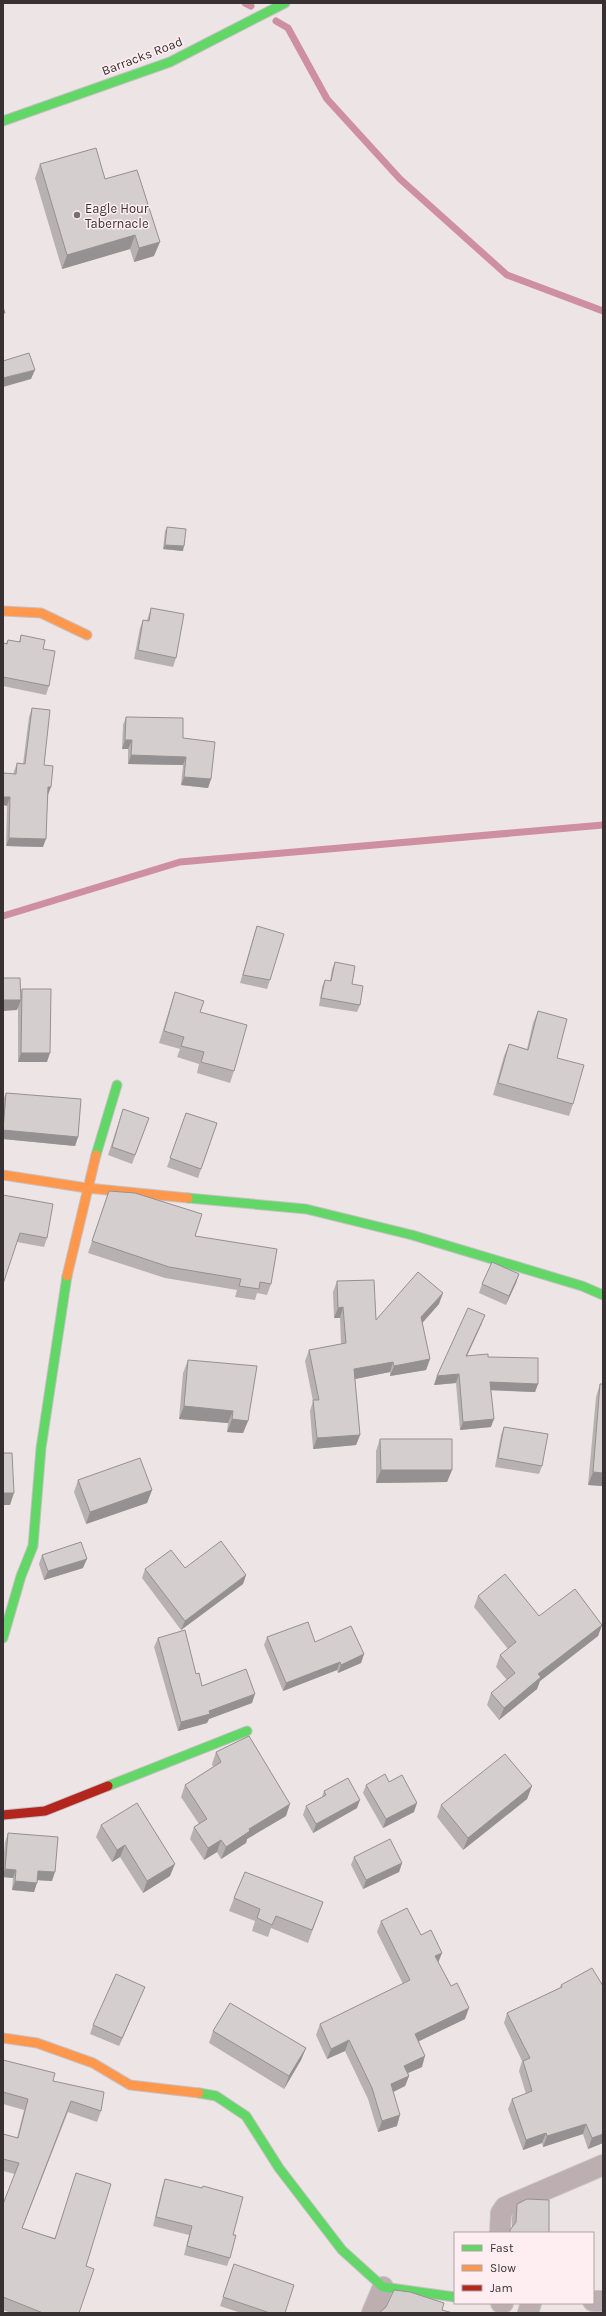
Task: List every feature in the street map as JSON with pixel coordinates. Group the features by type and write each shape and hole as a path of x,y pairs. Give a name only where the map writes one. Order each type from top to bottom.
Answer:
{"street":[{"name":"Barracks Road","path":"3,120 170,62 285,3"},
{"path":"3,611 40,612 87,635"},
{"path":"3,1638 21,1576 33,1546 42,1441 69,1266 101,1133 117,1085"},
{"path":"3,1175 87,1188 306,1209 412,1235 582,1286 603,1295"},
{"path":"3,1815 45,1811 247,1731"},
{"path":"3,2038 37,2044 93,2063 130,2085 168,2088 216,2096 246,2116 279,2168 342,2250 383,2287 454,2297"},
{"path":"500,2232 501,2213 505,2207 603,2165"},
{"path":"372,2313 383,2287"}],"building":[{"path":"96,148 105,179 137,170 160,242 139,248 135,235 67,255 40,164"},
{"path":"29,353 35,370 3,378 3,361"},
{"path":"167,527 186,529 184,546 165,545"},
{"path":"151,608 184,614 176,658 138,650 143,620 149,621"},
{"path":"21,635 45,640 43,649 55,651 49,686 3,677 3,643 7,644 8,640 20,642"},
{"path":"32,708 50,710 44,765 53,766 51,787 48,787 46,839 9,838 10,797 3,797 3,773 16,774 17,763 25,764"},
{"path":"126,717 183,718 183,738 215,742 211,779 184,777 186,757 131,755 132,740 125,740"},
{"path":"257,926 284,934 270,980 243,975"},
{"path":"335,962 355,966 352,984 363,986 360,1005 321,998 325,980 331,981"},
{"path":"3,978 20,978 21,1000 3,1000"},
{"path":"22,989 51,989 50,1053 21,1053"},
{"path":"175,992 204,1001 200,1012 247,1025 234,1071 201,1062 204,1052 181,1046 184,1037 164,1031"},
{"path":"538,1011 567,1019 557,1058 584,1065 573,1104 498,1083 509,1044 528,1050"},
{"path":"6,1093 81,1099 78,1137 3,1130"},
{"path":"123,1109 149,1118 135,1155 112,1147"},
{"path":"186,1113 217,1123 201,1169 170,1158"},
{"path":"109,1191 135,1193 202,1214 195,1236 277,1249 271,1284 260,1282 259,1289 239,1286 241,1279 169,1267 92,1241"},
{"path":"3,1195 53,1204 47,1238 20,1233 3,1284"},
{"path":"492,1262 519,1274 509,1296 482,1284"},
{"path":"418,1272 443,1293 421,1317 430,1359 394,1366 393,1362 354,1369 360,1435 317,1438 313,1400 319,1400 309,1350 346,1343 343,1307 338,1308 337,1281 374,1280 376,1320"},
{"path":"468,1308 485,1315 466,1356 488,1354 488,1357 538,1358 538,1384 490,1382 494,1419 463,1422 459,1374 437,1376"},
{"path":"188,1360 257,1366 248,1421 232,1419 233,1411 184,1406"},
{"path":"600,1384 603,1384 603,1473 593,1472"},
{"path":"504,1427 548,1434 542,1466 498,1458"},
{"path":"380,1439 452,1439 452,1470 381,1470"},
{"path":"3,1453 12,1453 14,1493 3,1493"},
{"path":"140,1458 152,1490 90,1512 78,1480"},
{"path":"221,1541 246,1575 185,1621 145,1569 171,1550 185,1568"},
{"path":"81,1542 87,1559 48,1571 42,1555"},
{"path":"505,1574 539,1616 575,1589 602,1625 538,1674 541,1677 504,1708 491,1693 515,1673 500,1655 516,1642 478,1596"},
{"path":"308,1622 315,1642 351,1626 364,1654 341,1665 340,1662 286,1683 267,1637"},
{"path":"185,1630 196,1674 199,1673 202,1686 246,1669 255,1694 209,1711 210,1714 181,1722 158,1638"},
{"path":"249,1736 290,1804 249,1829 250,1831 226,1847 221,1840 208,1848 194,1827 207,1819 185,1785 221,1762 216,1752"},
{"path":"505,1754 532,1786 468,1838 441,1805"},
{"path":"385,1774 389,1782 402,1775 417,1803 386,1819 366,1785"},
{"path":"348,1778 360,1800 316,1824 306,1806 326,1795 324,1791"},
{"path":"137,1803 175,1864 147,1881 125,1845 117,1850 101,1825"},
{"path":"8,1833 58,1837 55,1872 38,1871 37,1883 15,1881 16,1870 5,1869"},
{"path":"390,1839 402,1863 366,1880 354,1857"},
{"path":"245,1872 323,1902 312,1930 276,1916 272,1925 257,1918 260,1909 234,1898"},
{"path":"407,1908 421,1935 431,1930 442,1953 435,1956 451,1986 457,1983 469,2008 415,2034 425,2056 404,2066 409,2076 391,2084 400,2115 382,2121 372,2088 349,2040 331,2049 320,2024 410,1980 381,1921"},
{"path":"592,1968 603,1986 603,2134 592,2138 586,2124 547,2136 546,2133 526,2140 512,2099 532,2091 523,2061 530,2058 507,2013 562,1987 561,1985"},
{"path":"116,1974 145,1987 122,2038 93,2025"},
{"path":"230,2003 306,2048 289,2076 213,2031"},
{"path":"3,2060 55,2073 53,2081 104,2092 101,2111 71,2101 22,2228 55,2239 76,2173 111,2184 86,2266 94,2269 79,2313 43,2313 3,2297 3,2204 19,2163 3,2159 3,2134 18,2138 28,2099 3,2092"},
{"path":"165,2179 202,2188 203,2186 243,2197 233,2235 236,2235 230,2258 187,2246 192,2226 156,2217"},
{"path":"527,2199 549,2200 549,2232 510,2232 516,2222 517,2204"},
{"path":"234,2264 294,2285 285,2313 270,2313 223,2297"},
{"path":"394,2290 410,2292 444,2303 442,2310 453,2313 379,2313 386,2307"}],"waterway":[{"path":"245,3 251,6"},
{"path":"276,21 288,28 327,99 400,179 507,275 603,311"},
{"path":"3,916 180,862 603,825"}],"traffic: fast":[{"path":"3,121 170,62 285,3"},
{"path":"96,1155 117,1085"},
{"path":"188,1198 306,1209 412,1235 582,1286 603,1295"},
{"path":"3,1638 21,1576 33,1546 41,1448 67,1276"},
{"path":"108,1786 247,1731"},
{"path":"199,2093 216,2096 246,2116 279,2168 342,2250 383,2287 454,2297"}],"traffic: slow":[{"path":"3,611 41,613 87,635"},
{"path":"67,1276 96,1155"},
{"path":"3,1175 87,1188 188,1198"},
{"path":"3,2038 37,2043 93,2063 130,2085 199,2093"}],"traffic: jam":[{"path":"3,1815 45,1811 108,1786"}],"place":[{"name":"Eagle Hour Tabernacle","path":"77,215"}]}
